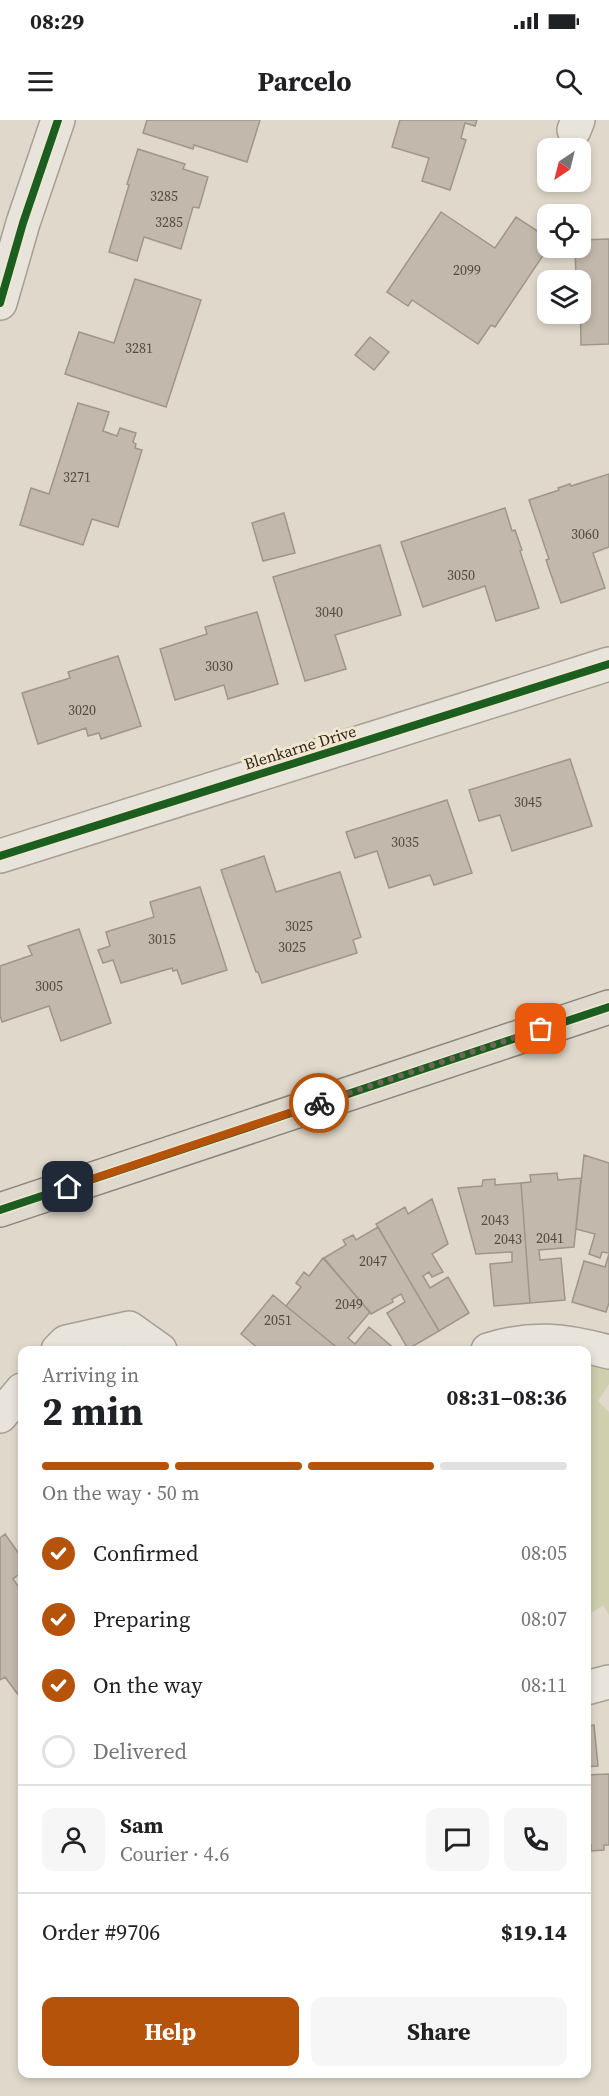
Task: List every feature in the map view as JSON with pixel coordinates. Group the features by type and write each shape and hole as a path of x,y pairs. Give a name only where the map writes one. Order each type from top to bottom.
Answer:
{"main road":[{"path":"0,1210 609,1007"}],"street":[{"path":"0,303 12,219 58,120"},
{"name":"Blenkarne Drive","path":"0,856 609,664"},
{"path":"62,1346 66,1342 129,1328 154,1346"},
{"path":"506,1346 528,1341 574,1342 588,1346"},
{"path":"591,1347 609,1352"},
{"path":"0,1416 18,1395"},
{"path":"591,1687 609,1682"}],"green space":[{"path":"591,1362 609,1370 609,1384 598,1401 609,1412 609,1615 603,1605 591,1613"}],"building":[{"path":"147,120 260,120 247,162 194,145 193,149 143,133"},
{"path":"400,120 477,120 475,126 465,123 461,138 466,140 450,190 422,181 429,158 392,147"},
{"path":"138,149 185,164 183,169 208,177 199,208 193,207 181,249 144,237 137,261 109,252"},
{"path":"441,212 495,248 516,217 537,231 537,258 541,258 495,327 491,325 478,344 412,300 408,306 387,292"},
{"path":"609,239 609,344 581,345 581,324 591,324 591,270 576,270 575,258 591,258 591,240"},
{"path":"135,279 201,300 166,407 65,374 79,332 114,343"},
{"path":"370,337 389,352 374,370 355,355"},
{"path":"78,403 109,412 103,431 117,436 120,428 136,433 133,442 136,444 135,448 142,450 118,527 92,519 83,545 20,525 31,488 49,494"},
{"path":"609,474 609,547 593,553 605,588 561,603 529,500 570,484 571,486"},
{"path":"505,508 512,531 515,530 522,550 520,551 539,608 496,621 485,586 423,607 401,542"},
{"path":"284,513 295,553 263,561 252,523"},
{"path":"380,545 401,615 335,635 346,669 305,681 273,577"},
{"path":"257,612 278,684 228,699 224,685 175,700 160,649 207,634 205,627"},
{"path":"118,656 141,726 101,739 99,733 88,736 86,728 38,744 22,693 70,678 68,672"},
{"path":"570,759 592,826 512,851 500,815 479,821 469,790"},
{"path":"447,800 472,873 434,885 430,875 389,888 377,851 355,858 346,832"},
{"path":"264,856 276,892 340,872 361,937 353,940 357,953 262,983 256,972 221,870"},
{"path":"200,887 227,970 182,984 177,970 173,971 172,968 121,983 113,960 103,963 98,950 110,946 106,932 154,917 150,902"},
{"path":"79,929 111,1023 61,1041 49,1006 2,1022 0,966 32,955 28,946"},
{"path":"584,1155 609,1163 609,1253 602,1252 600,1258 589,1254 595,1234 576,1229"},
{"path":"557,1173 558,1180 581,1178 574,1247 539,1250 540,1260 561,1258 565,1300 530,1303 521,1183 531,1182 530,1175"},
{"path":"495,1179 495,1185 521,1183 530,1303 494,1306 490,1264 512,1262 512,1252 476,1254 458,1188 482,1186 483,1180"},
{"path":"432,1199 448,1244 432,1254 443,1272 432,1277 429,1272 423,1276 430,1288 448,1277 469,1313 439,1331 376,1224 405,1207 408,1214"},
{"path":"378,1227 439,1331 413,1346 406,1346 387,1313 405,1302 401,1294 392,1299 393,1302 371,1314 324,1258 346,1245 343,1240 353,1235 356,1240"},
{"path":"609,1254 609,1303 606,1312 572,1302 584,1261 605,1267"},
{"path":"323,1258 370,1312 348,1338 355,1344 369,1327 391,1346 335,1346 286,1306 301,1287 296,1283 304,1272 309,1276"},
{"path":"273,1295 335,1346 255,1346 241,1334"},
{"path":"5,1534 18,1552 18,1575 13,1579 18,1586 18,1695 5,1677 0,1680 0,1538"},
{"path":"591,1725 594,1725 598,1766 591,1767"},
{"path":"609,1774 609,1845 604,1845 604,1850 591,1851 591,1775"}],"cycle path":[{"path":"0,303 23,223 58,120"},
{"path":"0,856 609,664"},
{"path":"0,1210 609,1007"}],"way so far":[{"path":"319,1103 541,1029"}],"route":[{"path":"68,1187 319,1103"}]}
